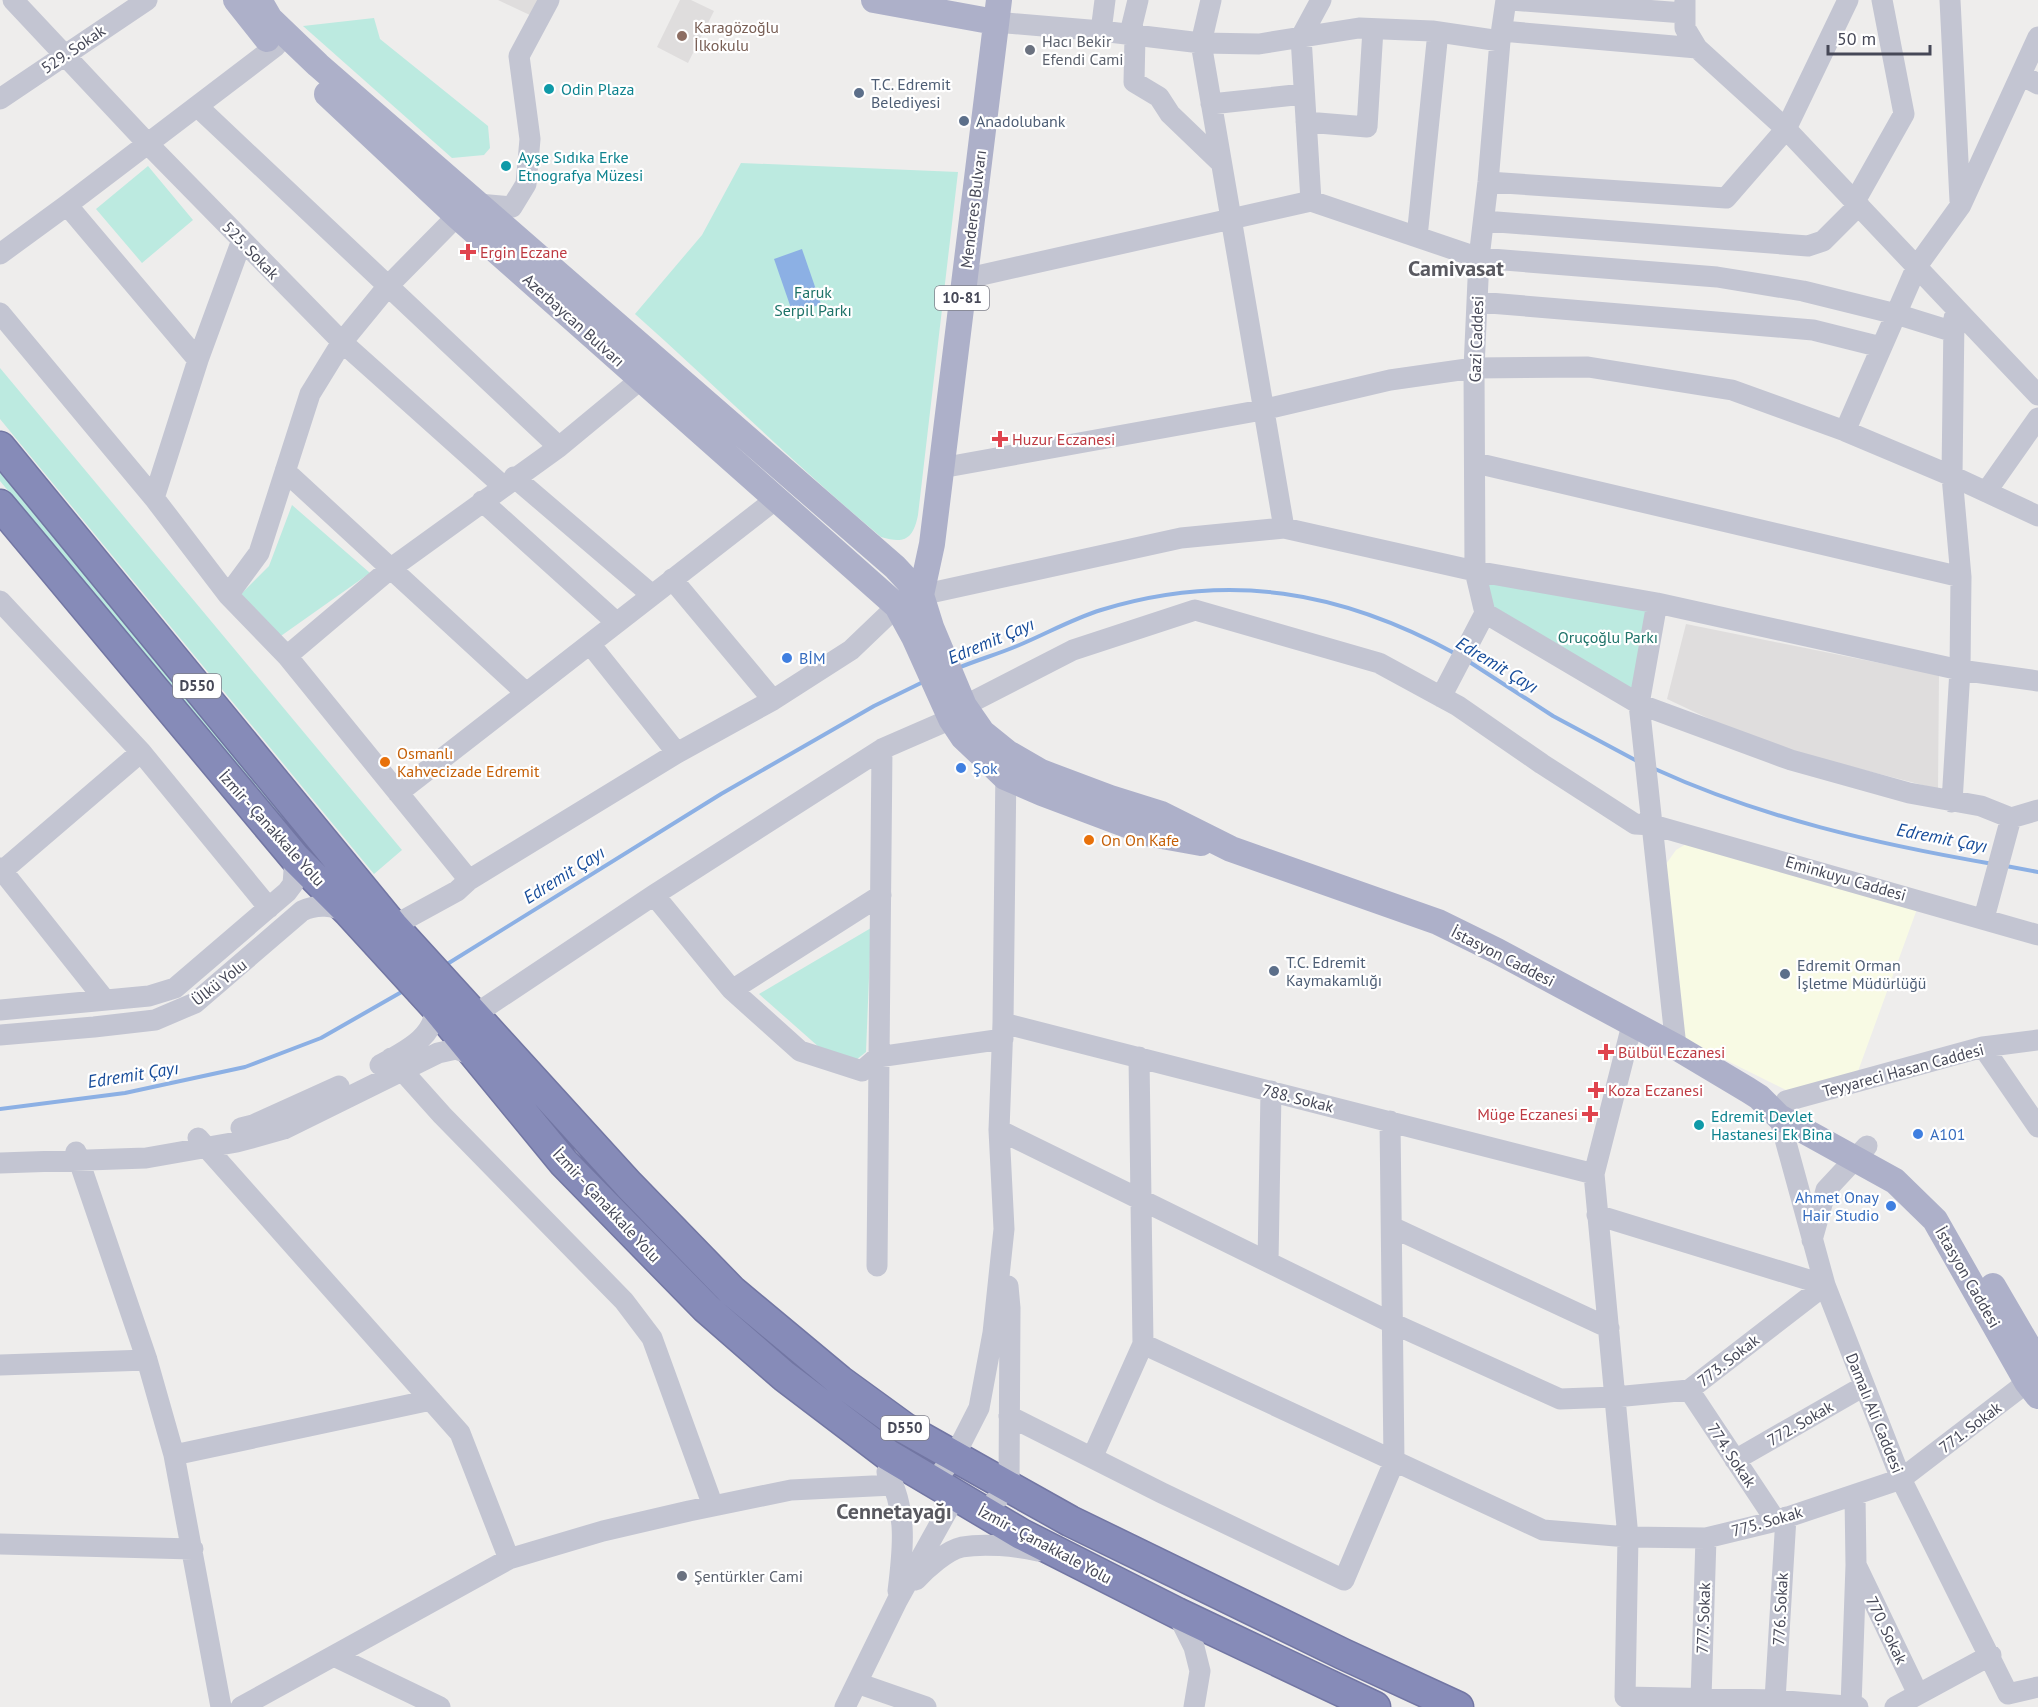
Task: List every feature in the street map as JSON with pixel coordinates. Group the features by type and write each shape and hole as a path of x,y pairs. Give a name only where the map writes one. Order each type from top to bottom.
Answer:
{"highway":[{"name":"İzmir - Çanakkale Yolu","path":"0,447 387,931 451,1005 732,1291 840,1381 906,1429 1061,1516 1196,1583 1458,1707"},
{"name":"İzmir - Çanakkale Yolu","path":"0,505 295,858 349,912 387,931"},
{"name":"İzmir - Çanakkale Yolu","path":"451,1005 477,1057 564,1163 706,1308 784,1376 888,1455 985,1512 1177,1613 1375,1707"}],"main road":[{"name":"Azerbaycan Bulvarı","path":"236,0 265,37 886,560 921,595 923,632"},
{"name":"Azerbaycan Bulvarı","path":"259,0 270,19 640,380 897,606 923,632"},
{"path":"874,0 997,11"},
{"name":"Menderes Bulvarı","path":"921,595 932,544 997,11"},
{"name":"İstasyon Caddesi","path":"923,632 955,707 982,732 1006,765 1041,772 1161,814 1231,849 1438,922 1676,1047 1759,1097 1862,1152 1903,1166 1949,1211 2035,1379"}],"street":[{"name":"525. Sokak","path":"13,0 148,144 342,342 508,482 652,595"},
{"name":"529. Sokak","path":"0,99 147,0"},
{"path":"228,595 259,553 310,394 342,342 388,286 468,210 512,207 526,184 530,139 519,56 549,0"},
{"path":"1101,31 1105,0"},
{"path":"1138,0 1132,25 1135,36 1134,82 1159,97 1170,114 1220,162"},
{"path":"1211,0 1201,43 1284,528"},
{"path":"1311,201 1301,37 1321,0"},
{"name":"Gazi Caddesi","path":"1485,613 1475,571 1474,368 1479,258 1506,0"},
{"path":"1510,0 1684,7 1685,28 1697,48 1786,129 2038,395"},
{"path":"1488,182 1726,198 1786,129 1848,0"},
{"path":"1484,221 1808,246 1823,241 1857,203 1904,114 1882,0"},
{"path":"1950,0 1961,205"},
{"path":"997,11 1101,31 1201,43 1259,44 1359,28 1697,48"},
{"path":"1306,122 1367,127 1372,29"},
{"path":"1418,237 1438,32"},
{"path":"1845,431 1917,266 1961,205 2030,80 2038,37"},
{"path":"0,254 276,46"},
{"path":"1211,104 1304,94"},
{"path":"197,106 559,447"},
{"path":"964,279 1311,201 1479,258 1717,277 1803,291 1896,314 1954,332"},
{"path":"67,205 198,360"},
{"path":"154,498 198,360 242,240"},
{"path":"1477,302 1813,330 1881,347"},
{"path":"1952,802 1960,670 1961,577 1952,476 1954,305"},
{"path":"0,313 154,498 228,595 287,656 469,880"},
{"path":"941,468 1262,410 1390,381 1474,368 1588,367 1732,390 1845,431 1952,476 2038,516"},
{"path":"287,656 390,568 559,447 640,380"},
{"path":"1986,492 2038,418"},
{"path":"1476,463 1961,577"},
{"path":"285,471 526,693"},
{"path":"398,793 776,499"},
{"path":"483,501 616,623"},
{"path":"387,931 457,891 469,880 677,753 773,700 851,651 897,606 921,595 1181,538 1284,528 1475,571 1657,603 1960,670 2038,681"},
{"path":"672,579 773,700"},
{"path":"0,602 141,752 269,908"},
{"path":"1657,603 1639,704 1676,1047"},
{"name":"Eminkuyu Caddesi","path":"451,1005 654,896 882,749 955,707 1073,651 1195,610 1378,663 1458,706 1635,824 1652,820 1984,918 2010,928 2038,934"},
{"path":"1441,697 1485,613 1639,704 1791,760 1909,793 1981,806 2011,818 2038,810"},
{"path":"590,644 677,753"},
{"path":"877,1266 882,749"},
{"path":"105,1000 1,869 141,752"},
{"path":"985,1512 1009,1486 1010,1308 999,1130 1003,1031 1006,765"},
{"path":"1984,918 2011,818"},
{"name":"Ülkü Yolu","path":"0,1010 149,996 176,988 287,892 293,884 295,858"},
{"path":"732,990 881,895"},
{"path":"654,896 732,990 800,1051 862,1071 878,1057 1003,1031"},
{"name":"Ülkü Yolu","path":"0,1035 94,1028 155,1020 195,1003 302,911 320,905 349,912"},
{"path":"397,1064 432,1025 436,1015 451,1005"},
{"path":"1625,1696 1629,1537 1594,1174 1632,1024"},
{"name":"788. Sokak","path":"1003,1031 1139,1057 1594,1174"},
{"name":"Teyyareci Hasan Caddesi","path":"1783,1109 1983,1047 2038,1040"},
{"path":"1983,1047 2037,1124"},
{"path":"0,1153 146,1158 202,1143 253,1125 348,1082 397,1064 456,1049 477,1057"},
{"path":"1092,1458 1143,1344 1139,1057"},
{"path":"397,1064 442,1115 624,1301 652,1338 713,1506"},
{"path":"1268,1262 1270,1091"},
{"name":"Damalı Ali Caddesi","path":"1783,1109 1812,1240 1825,1285 1901,1479 1991,1655 2006,1700"},
{"path":"1009,1416 1344,1580 1394,1462 1390,1122"},
{"name":"773. Sokak","path":"999,1130 1392,1323 1560,1399 1616,1397 1689,1390 1825,1285"},
{"path":"202,1143 460,1433 508,1559"},
{"path":"1812,1240 1826,1190 1862,1152"},
{"path":"0,1163 78,1156"},
{"path":"78,1156 147,1360 174,1455 221,1707"},
{"path":"1598,1215 1825,1285"},
{"path":"1392,1227 1609,1328"},
{"path":"845,1707 897,1601 945,1488 955,1455 978,1408 993,1333 1004,1229"},
{"name":"775. Sokak","path":"1143,1344 1543,1530 1629,1537 1706,1538 1781,1519 1901,1479"},
{"path":"0,1365 147,1360"},
{"name":"771. Sokak","path":"1901,1479 2035,1379"},
{"name":"772. Sokak","path":"1735,1460 1864,1386"},
{"name":"774. Sokak","path":"1689,1390 1735,1460 1781,1519"},
{"path":"174,1455 430,1400"},
{"path":"860,1433 888,1475 902,1516 903,1550 897,1601"},
{"path":"241,1707 508,1559 603,1531 790,1490 892,1485"},
{"name":"770. Sokak","path":"1855,1495 1855,1706"},
{"name":"776. Sokak","path":"1775,1700 1781,1519"},
{"name":"777. Sokak","path":"1701,1698 1706,1538"},
{"path":"0,1544 193,1549"},
{"path":"897,1601 928,1567 960,1547 1012,1546 1068,1557"},
{"name":"770. Sokak","path":"1856,1565 1918,1694"},
{"path":"1177,1613 1194,1647 1200,1671 1194,1707"},
{"path":"1895,1707 1991,1655"},
{"path":"334,1656 440,1707"},
{"path":"857,1683 926,1707"},
{"path":"2006,1700 2038,1687"},
{"path":"1625,1696 1775,1700 1855,1706"},
{"path":"1625,1696 1652,1707"}],"shaded area":[{"path":"498,0 541,0 532,16"},
{"name":"Karagözoğlu İlkokulu","path":"680,0 691,0 714,11 688,63 657,47"},
{"path":"1686,624 1939,675 1938,789 1763,744 1667,699"},
{"name":"Edremit Orman İşletme Müdürlüğü","path":"1686,844 1917,909 1857,1074 1792,1093 1683,1039 1666,864 1676,850"}],"green space":[{"path":"374,18 380,39 488,126 490,148 484,155 452,158 303,26"},
{"name":"Faruk Serpil Parkı","path":"741,163 958,172 918,515 913,530 906,538 896,540 881,537 635,314 702,235"},
{"path":"148,166 193,220 142,263 96,209"},
{"path":"0,368 402,850 374,874 0,419"},
{"path":"0,467 351,890 344,896 0,481"},
{"path":"292,505 370,573 278,638 241,594 269,566"},
{"name":"Oruçoğlu Parkı","path":"1475,571 1657,603 1639,704 1485,613"},
{"path":"871,928 866,1052 856,1060 820,1048 759,994"}],"water":[{"path":"802,249 821,304 793,314 774,259"}],"waterway":[{"name":"Edremit Çayı","path":"958,668 1101,610 1148,598 1194,592 1239,590 1283,594 1327,602 1370,615 1413,632 1456,654"},
{"name":"Edremit Çayı","path":"1468,661 1553,716 1637,761"},
{"name":"Edremit Çayı","path":"444,966 721,794 874,706 923,682"},
{"name":"Edremit Çayı","path":"1655,769 1737,802 1778,815 1906,848 1993,864"},
{"name":"Edremit Çayı","path":"2006,866 2038,872"},
{"name":"Edremit Çayı","path":"0,1109 125,1093 245,1067 321,1038 405,990"}],"place":[{"name":"Karagözoğlu İlkokulu","path":"682,36"},
{"name":"Hacı Bekir Efendi Cami","path":"1030,50"},
{"name":"Odin Plaza","path":"549,89"},
{"name":"T.C. Edremit Belediyesi","path":"859,93"},
{"name":"Anadolubank","path":"964,121"},
{"name":"Ayşe Sıdıka Erke Etnografya Müzesi","path":"506,166"},
{"name":"Ergin Eczane","path":"468,252"},
{"name":"Huzur Eczanesi","path":"1000,439"},
{"name":"BİM","path":"787,658"},
{"name":"Osmanlı Kahvecizade Edremit","path":"385,762"},
{"name":"Şok","path":"961,768"},
{"name":"On On Kafe","path":"1089,840"},
{"name":"T.C. Edremit Kaymakamlığı","path":"1274,971"},
{"name":"Edremit Orman İşletme Müdürlüğü","path":"1785,974"},
{"name":"Bülbül Eczanesi","path":"1606,1052"},
{"name":"Koza Eczanesi","path":"1596,1090"},
{"name":"Müge Eczanesi","path":"1590,1114"},
{"name":"Edremit Devlet Hastanesi Ek Bina","path":"1699,1125"},
{"name":"A101","path":"1918,1134"},
{"name":"Ahmet Onay Hair Studio","path":"1891,1206"},
{"name":"Şentürkler Cami","path":"682,1576"}],"district":[{"name":"Camivasat","path":"1456,268"},
{"name":"Cennetayağı","path":"894,1511"}]}
